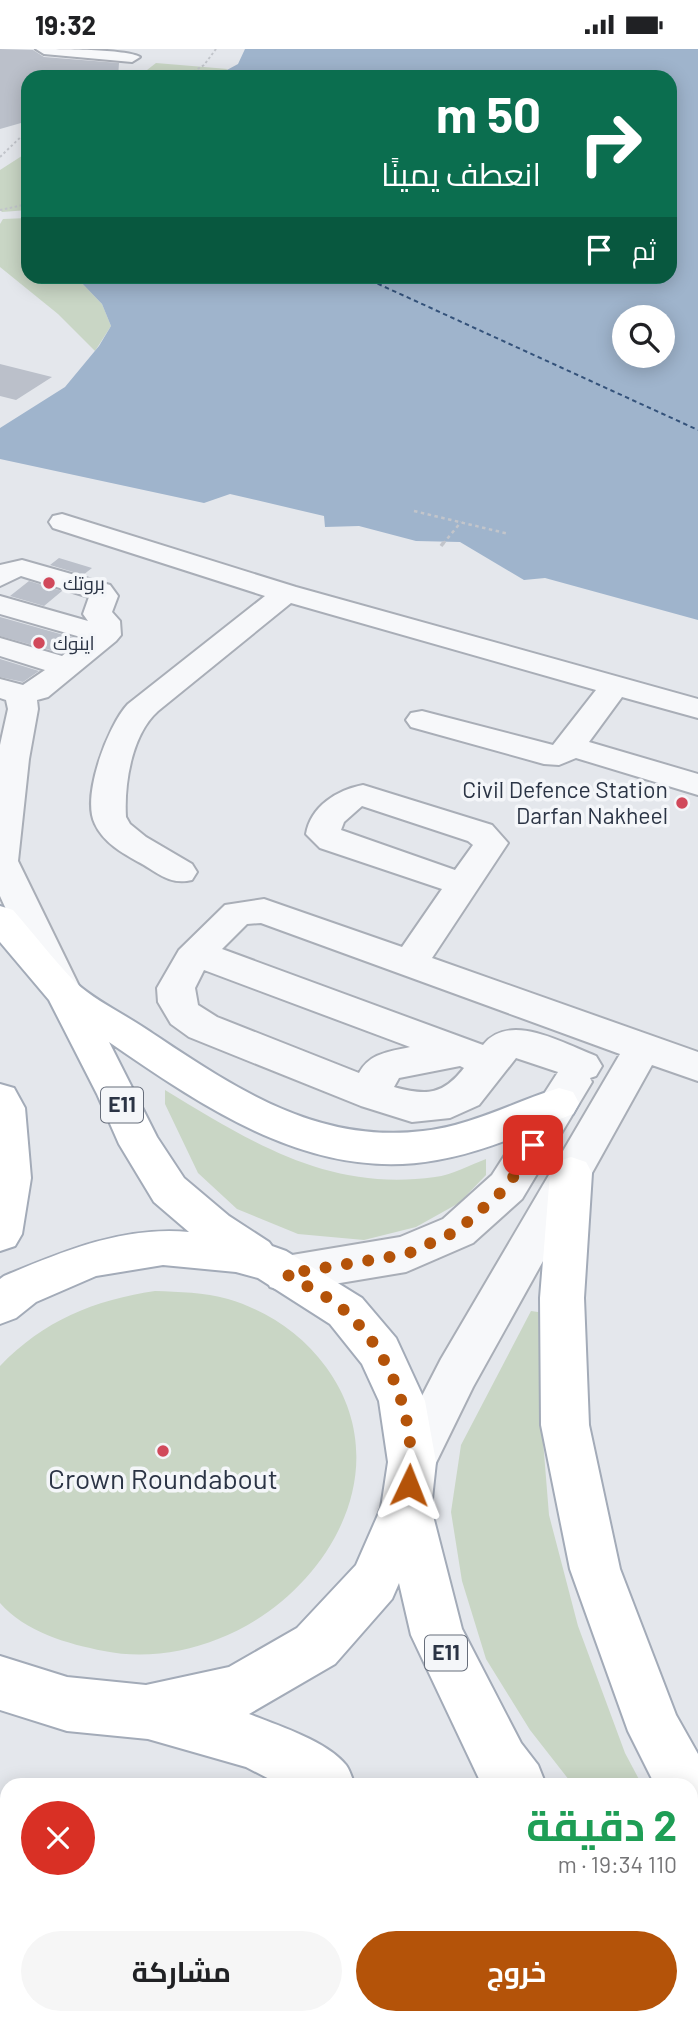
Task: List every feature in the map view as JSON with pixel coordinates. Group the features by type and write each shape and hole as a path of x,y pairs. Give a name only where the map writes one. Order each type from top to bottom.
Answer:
{"main road":[{"name":"E11","path":"0,918 64,993 117,1094 139,1144 169,1190 214,1228 278,1269"},
{"path":"64,993 234,1101 288,1130 358,1147 424,1147 485,1130 559,1103"},
{"path":"0,1099 5,1108 10,1178 0,1234"},
{"path":"571,1173 562,1298 565,1425 595,1569 655,1731 681,1778"},
{"path":"0,1305 20,1289 90,1259 163,1247 236,1254 278,1269 346,1311 380,1352 402,1401 409,1485 374,1582 316,1646 237,1692 146,1712"},
{"name":"E11","path":"409,1485 436,1635 501,1763 512,1778"},
{"path":"0,1684 68,1705 146,1712 232,1734 315,1773 320,1778"}],"lane":[{"path":"44,49 132,57"},
{"path":"62,522 286,593 698,709"},
{"path":"2,579 66,655"},
{"path":"180,872 111,824 107,811 108,797 128,726 146,704 286,593"},
{"path":"9,627 66,655"},
{"path":"9,627 66,655"},
{"path":"0,667 66,655"},
{"path":"64,993 1,861 13,759 23,709 66,655"},
{"path":"422,720 552,756 564,753 615,686"},
{"path":"570,746 698,785"},
{"path":"410,963 465,885"},
{"path":"592,1049 410,963 264,911 238,913 183,971 174,992 175,1002 190,1021 375,1097 375,1077 388,1066 474,1057 514,1042 592,1049 643,1047 698,1067"},
{"path":"199,954 474,1057"},
{"path":"409,1485 457,1373 643,1047"},
{"path":"278,1269 407,1254 457,1231 507,1187 592,1049"}],"path":[{"path":"196,70 204,65 216,49"},
{"path":"0,156 21,136"},
{"path":"0,209 21,204"},
{"path":"414,511 509,534"},
{"path":"441,546 461,522"}],"green space":[{"path":"156,63 228,69 226,70 147,70"},
{"path":"21,156 21,211 0,210 0,170"},
{"path":"21,218 21,284 83,284 102,304 111,326 95,351 58,314 0,267 0,224 3,219"},
{"path":"165,1090 260,1144 325,1170 396,1180 441,1176 486,1159 486,1175 459,1203 416,1227 364,1240 298,1234 237,1209 198,1173 165,1104"},
{"path":"155,1291 210,1295 243,1304 283,1325 306,1344 326,1367 348,1407 356,1448 353,1488 340,1527 319,1562 290,1594 256,1620 218,1639 191,1648 148,1654 118,1653 76,1645 48,1635 22,1622 0,1603 0,1366 34,1337 71,1315 111,1300"},
{"path":"531,1311 545,1313 539,1391 549,1515 578,1626 625,1753 638,1778 568,1778 530,1730 486,1659 462,1581 451,1512 461,1445"}],"water":[{"path":"245,49 698,49 698,620 545,578 524,580 460,542 416,541 359,526 325,527 324,516 230,494 204,503 0,459 0,428 65,387 99,346 111,326 102,304 83,284 677,284 677,70 227,70 238,64"}],"building":[{"path":"0,49 33,50 44,57 119,63 118,70 21,70 21,123 0,129"},
{"path":"0,364 52,377 16,400 0,396"},
{"path":"59,558 92,568 83,575 50,565"},
{"path":"29,581 62,591 44,606 10,596"},
{"path":"0,617 78,639 61,653 0,636"},
{"path":"0,659 39,671 23,682 0,677"}],"ferry route":[{"path":"378,284 698,430"}],"place":[{"name":"بروتك","path":"49,583"},
{"name":"اينوك","path":"39,643"},
{"name":"Civil Defence Station Darfan Nakheel","path":"682,803"},
{"name":"Crown Roundabout","path":"163,1451"}],"route":[{"path":"409,1485 412,1462 402,1401 380,1352 346,1311 286,1274 407,1254 457,1231 507,1187 533,1145"}]}
